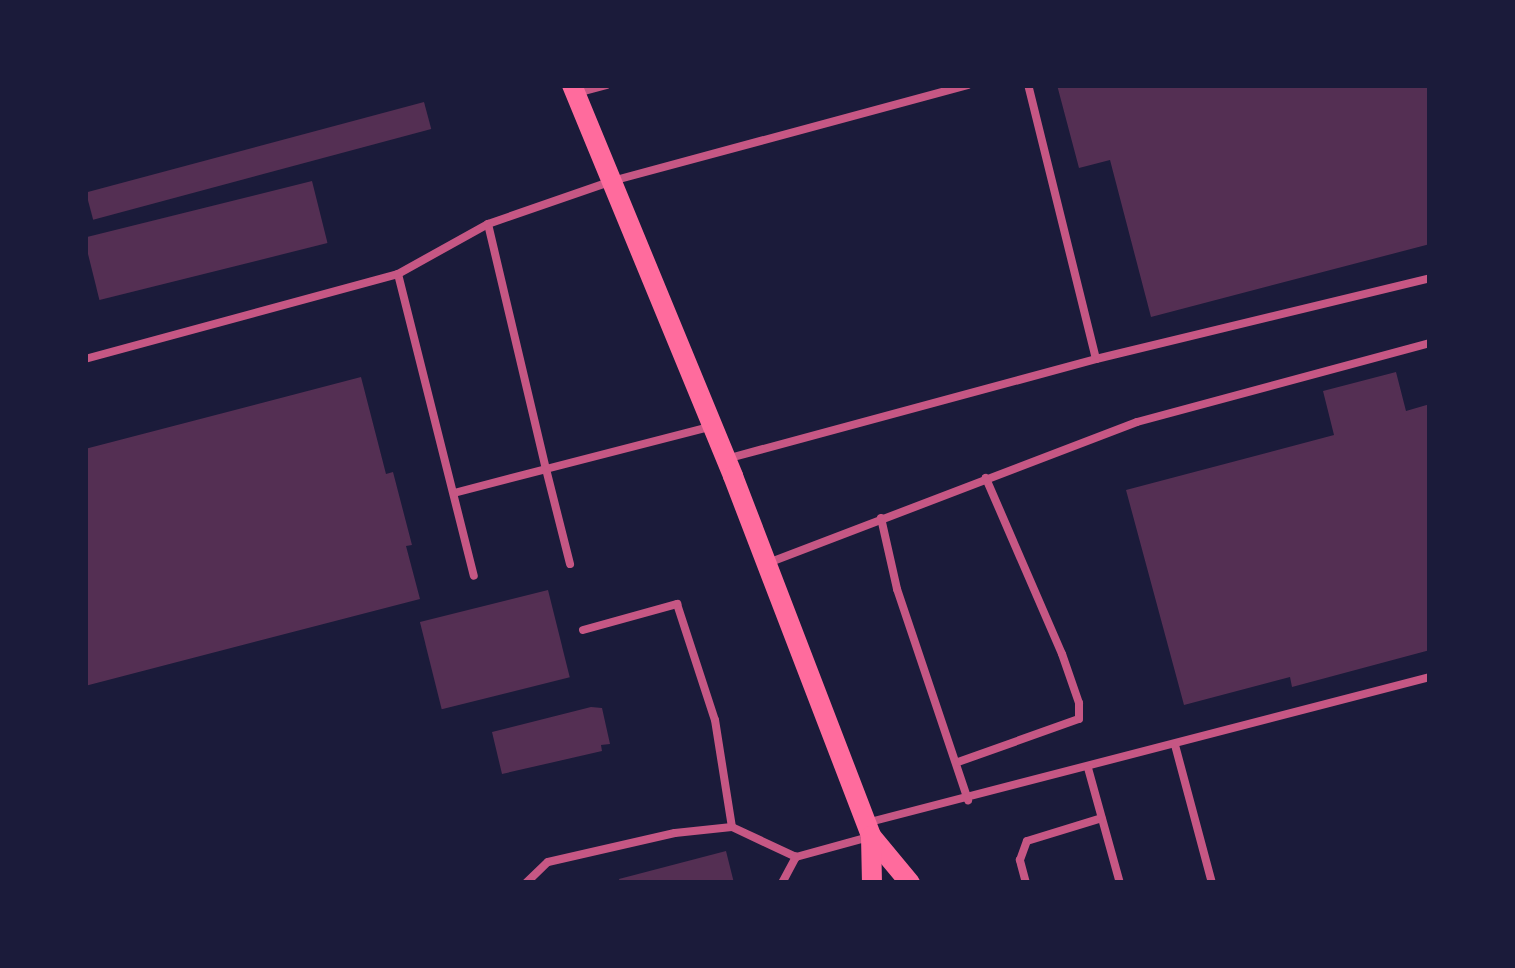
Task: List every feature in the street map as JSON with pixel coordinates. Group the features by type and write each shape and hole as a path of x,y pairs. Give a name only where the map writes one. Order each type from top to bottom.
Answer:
{"main road":[{"path":"574,89 768,563 869,829 910,883"},
{"path":"869,829 872,883"}],"lane":[{"path":"574,89 606,85"},
{"path":"85,359 398,274 488,224 612,180 968,85"},
{"path":"1028,85 1096,359"},
{"path":"488,224 570,564"},
{"path":"398,274 474,576"},
{"path":"726,459 1096,359 1430,278"},
{"path":"768,563 1137,422 1430,343"},
{"path":"454,494 713,426"},
{"path":"958,762 1079,719 1079,703 1062,654 986,478"},
{"path":"880,518 897,588 968,800"},
{"path":"583,630 677,604 715,720 732,827"},
{"path":"782,883 796,857 869,829 1430,677"},
{"path":"1175,745 1212,883"},
{"path":"1088,768 1120,883"},
{"path":"1026,883 1020,860 1027,841 1102,818"},
{"path":"526,883 548,862 674,833 732,827 796,857"}],"building":[{"path":"1057,85 1430,85 1430,244 1151,317 1110,160 1079,168"},
{"path":"424,102 431,129 93,220 86,193"},
{"path":"312,181 327,243 99,300 85,238"},
{"path":"1396,372 1406,411 1430,404 1430,650 1292,687 1290,677 1184,705 1126,490 1334,435 1323,391"},
{"path":"361,377 386,474 393,472 412,545 406,546 420,599 85,686 85,449"},
{"path":"548,590 570,677 442,709 420,622"},
{"path":"591,707 602,708 610,744 601,745 602,751 502,774 492,732"},
{"path":"726,851 734,883 620,883 619,879"}]}
